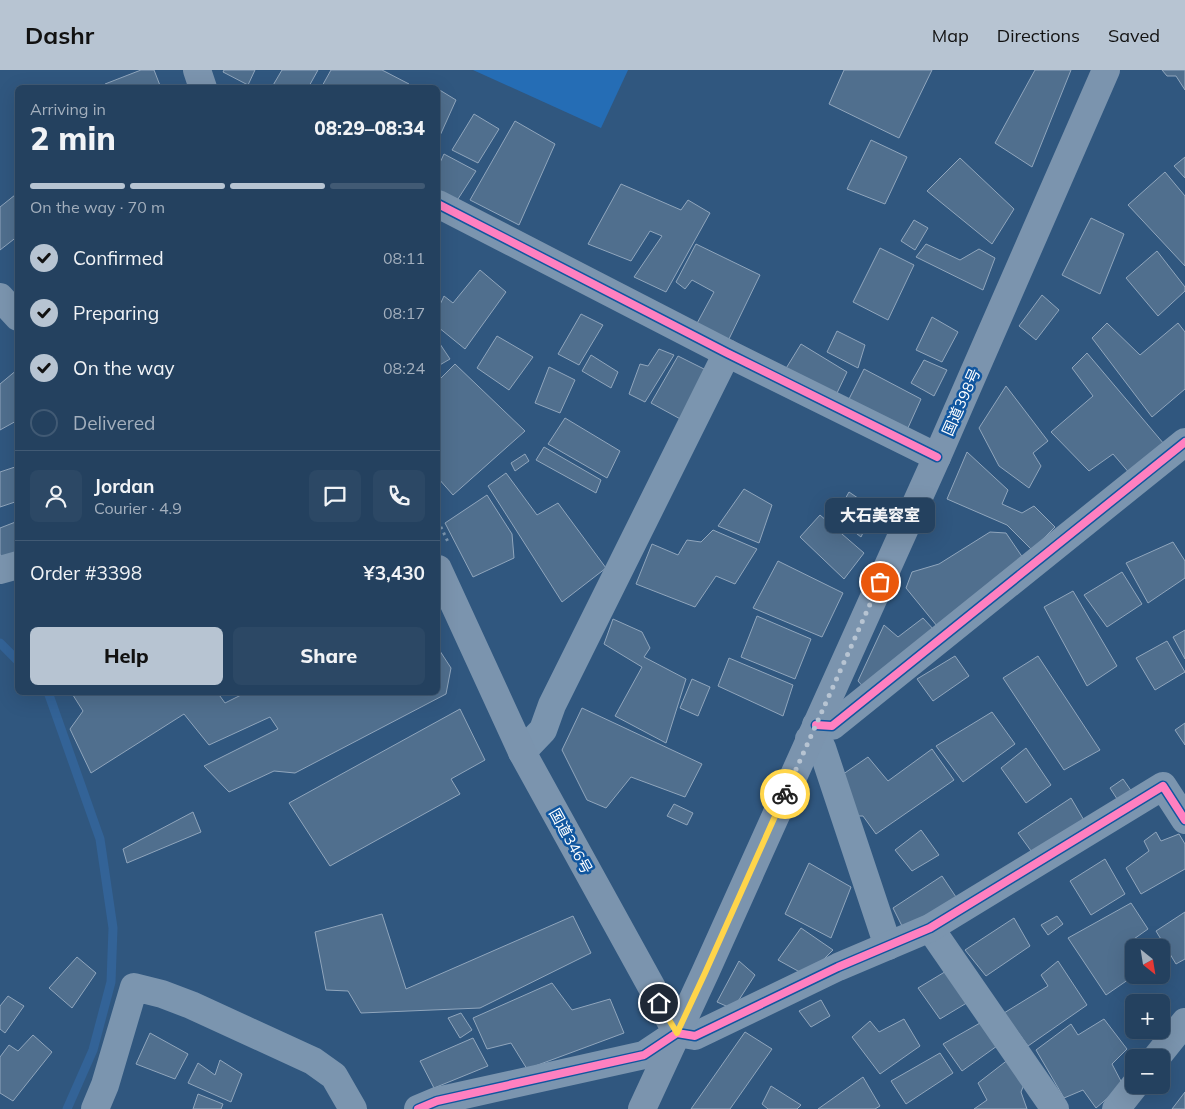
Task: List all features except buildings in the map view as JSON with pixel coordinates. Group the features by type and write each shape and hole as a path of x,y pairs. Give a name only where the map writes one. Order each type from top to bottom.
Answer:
{"highway":[{"path":"197,70 202,85"},
{"name":"国道398号","path":"677,1033 937,457 1106,70"},
{"name":"国道346号","path":"440,573 522,752 677,1033"},
{"path":"642,1109 677,1033"}],"street":[{"path":"440,205 727,353 937,457"},
{"path":"0,297 15,314"},
{"path":"522,752 543,730 552,705 727,353"},
{"path":"888,946 822,748 812,732 832,726 1185,442"},
{"path":"0,570 15,566"},
{"path":"418,1109 437,1101 644,1055 677,1033 695,1036 838,967 930,928 1163,786 1185,820"},
{"path":"930,928 1054,1109"},
{"path":"96,1109 134,987 162,994 191,1005 313,1062 334,1076 353,1109"},
{"path":"1163,1049 1185,1022"},
{"path":"1116,1109 1128,1094"}],"shaded area":[{"path":"473,70 628,70 601,128"}],"waterway":[{"path":"0,643 15,658"},
{"path":"49,695 100,839 113,928 111,982 93,1050 67,1109"}],"cycle path":[{"path":"440,205 727,353 937,457"},
{"path":"816,725 832,726 1185,442"},
{"path":"418,1109 437,1101 644,1055 677,1033 695,1036 838,967 930,928 1163,786 1185,820"}],"way so far":[{"path":"785,794 880,582"}],"place":[{"name":"大石美容室","path":"880,582"}],"route":[{"path":"659,1003 677,1033 785,794"}]}
